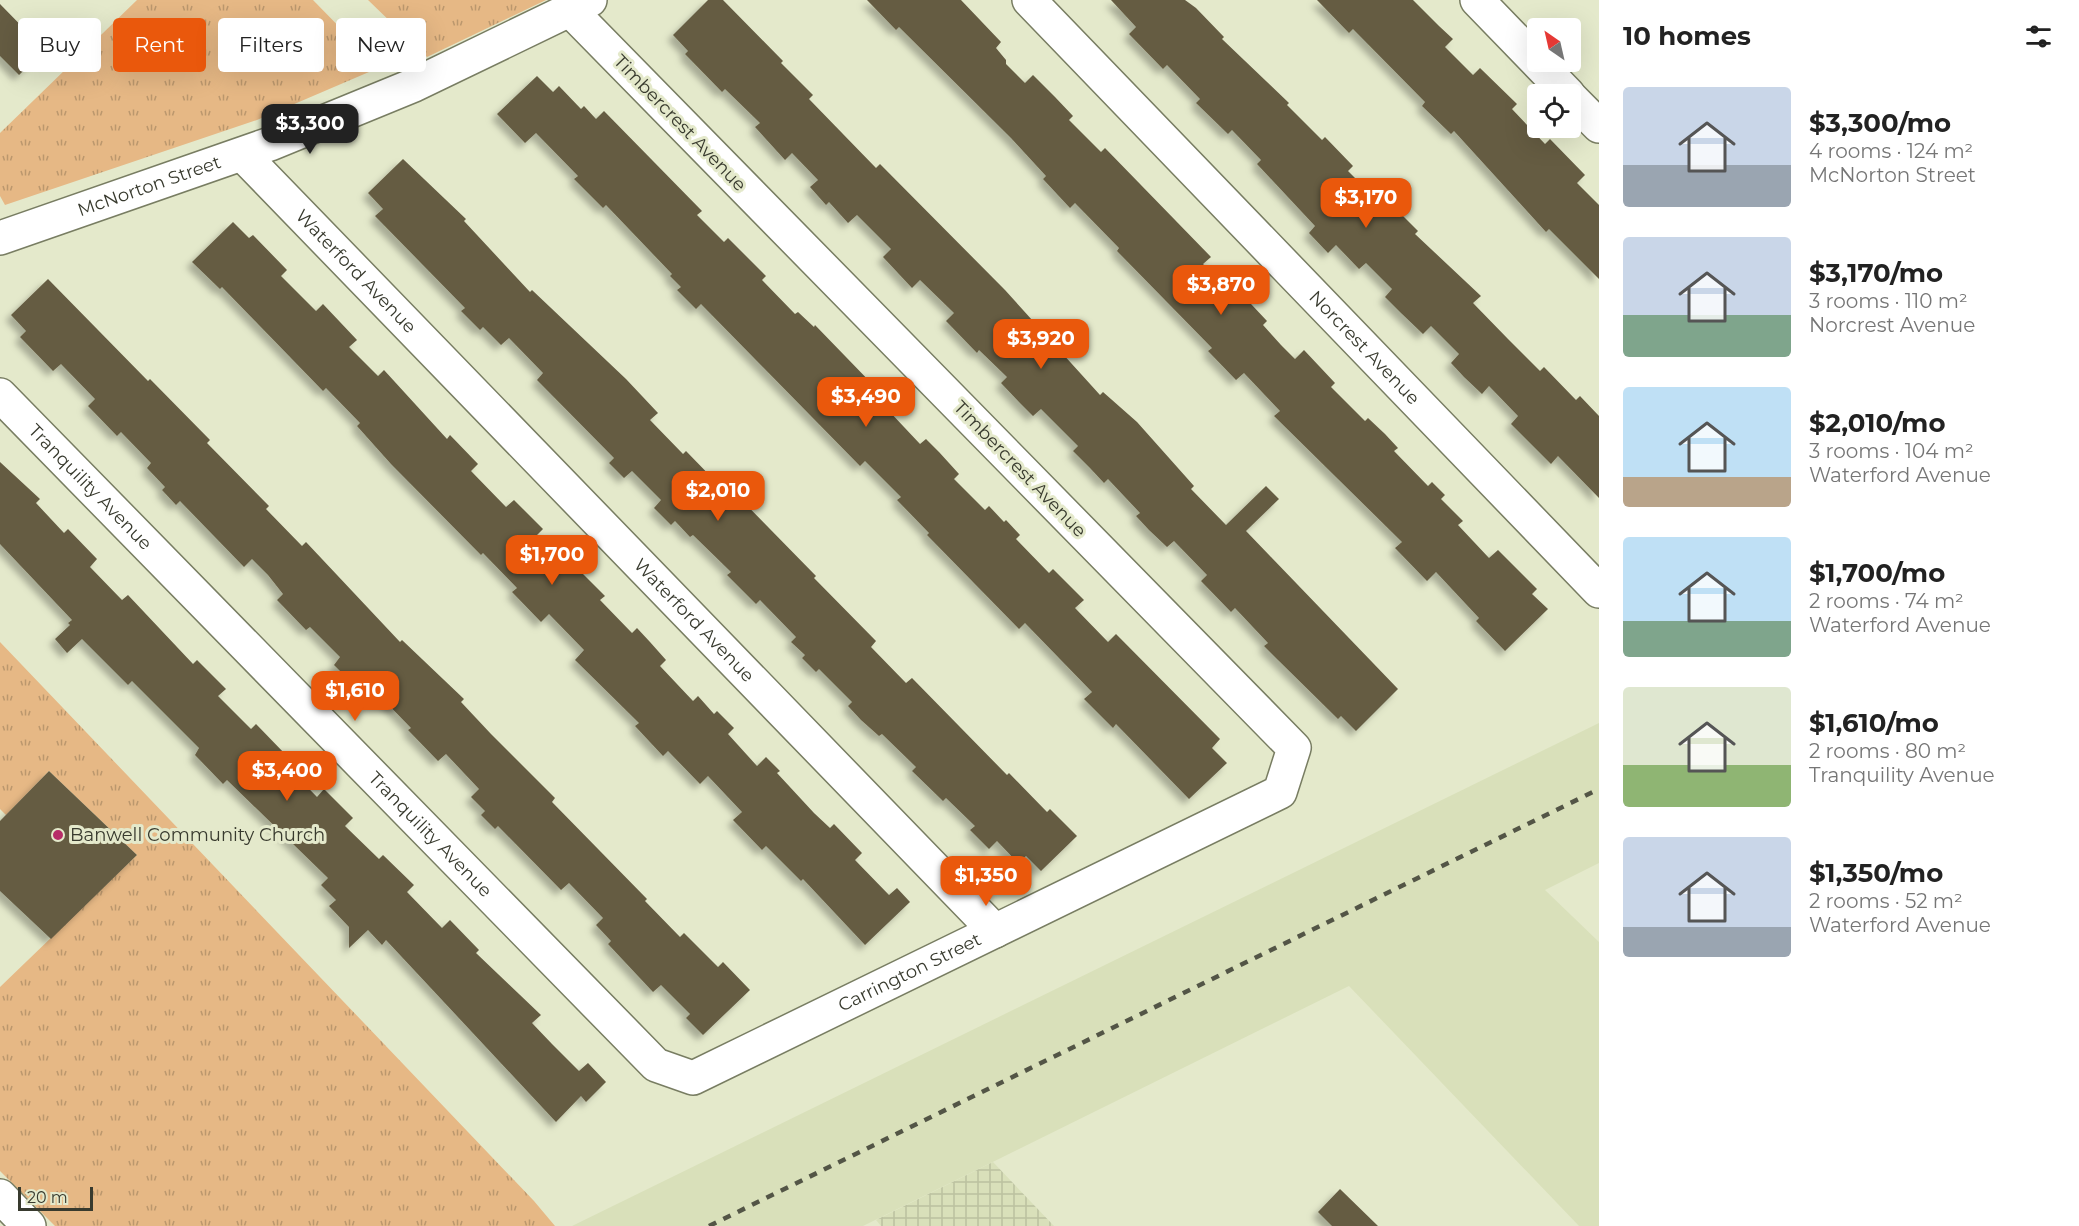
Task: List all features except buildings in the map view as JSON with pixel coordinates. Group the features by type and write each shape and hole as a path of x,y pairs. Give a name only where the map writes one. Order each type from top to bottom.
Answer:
{"street":[{"name":"Norcrest Avenue","path":"1029,0 1599,591"},
{"path":"1477,0 1558,84"},
{"name":"McNorton Street","path":"0,238 243,155 414,85 580,5"},
{"name":"Timbercrest Avenue","path":"580,5 1294,748"},
{"path":"1581,108 1599,126"},
{"name":"Waterford Avenue","path":"243,155 995,931"},
{"name":"Tranquility Avenue","path":"0,395 656,1065 693,1078"},
{"name":"Carrington Street","path":"693,1078 1280,792 1294,748"},
{"path":"0,1196 29,1226"}],"shaded area":[{"path":"1599,723 1599,863 1545,890 1599,942 1599,1226 1579,1226 1349,986 863,1226 572,1226"},
{"path":"993,1162 1054,1226 881,1226 876,1220"}],"green space":[{"path":"137,0 313,0 336,24 336,72 369,72 257,120 5,205 0,196 0,133 63,72 101,72 101,35 113,23 113,72 206,72 206,18 118,18"},
{"path":"368,0 546,0 427,57 426,18 387,18"},
{"path":"0,642 534,1201 555,1226 55,1226 0,1171 0,987 137,855 49,771 6,815 0,809"}],"railway":[{"path":"709,1226 1599,789"}],"place":[{"name":"Banwell Community Church","path":"58,835"}]}
